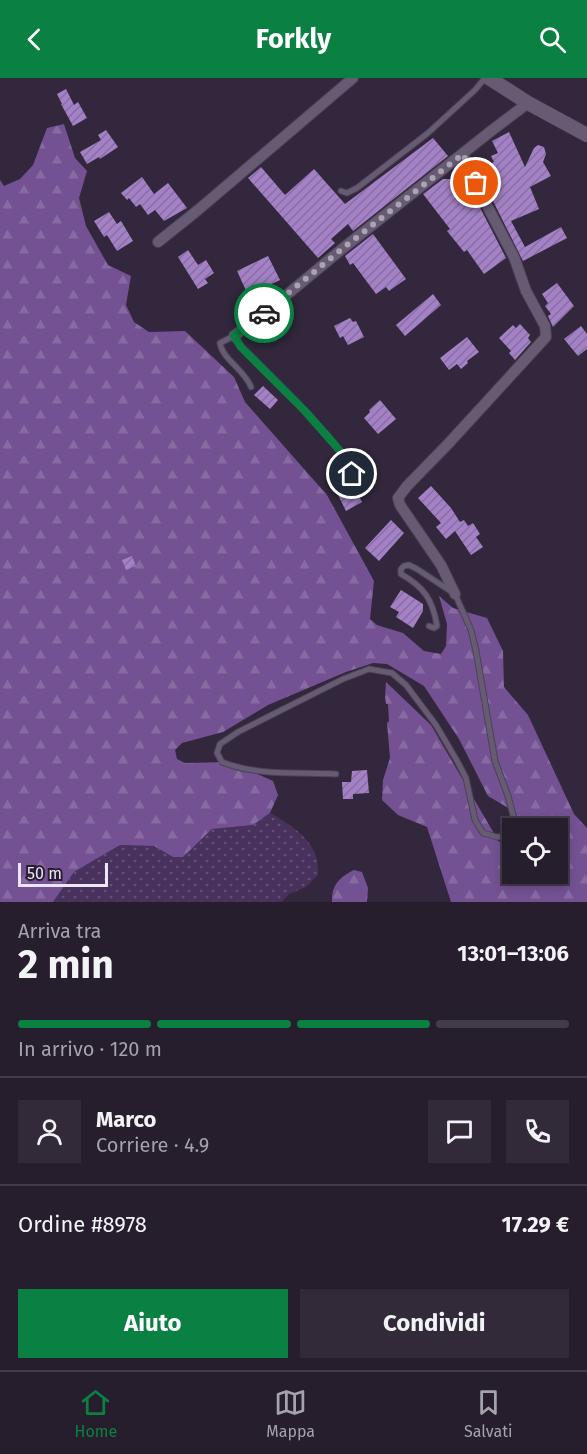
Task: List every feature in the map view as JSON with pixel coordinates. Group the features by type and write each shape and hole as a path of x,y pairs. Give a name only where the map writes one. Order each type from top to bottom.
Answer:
{"street":[{"path":"158,242 353,78"},
{"path":"487,78 587,135"},
{"path":"234,336 528,103"},
{"path":"455,594 441,566 400,505 398,498 546,337 545,326 526,291 514,257 463,154"}],"lane":[{"path":"341,191 347,193 357,188 419,140 487,78"},
{"path":"251,387 248,379 220,347 220,342 234,336 241,347 304,410 340,451 352,474"},
{"path":"429,626 434,628 437,626 432,603 418,584 401,574 404,566 410,565 455,594 471,630 495,761 514,818"},
{"path":"336,774 282,773 233,766 222,762 217,753 220,744 238,732 343,679 369,669 392,672 406,686 436,725 456,759 466,778 475,820 483,833 502,837"}],"shaded area":[{"path":"270,813 305,838 315,852 317,862 318,875 306,887 289,894 282,902 53,902 74,872 120,845 154,846 173,857 183,857 212,829 253,825"}],"green space":[{"path":"64,124 75,158 87,171 79,198 86,226 108,265 131,276 126,305 134,322 149,332 185,331 234,377 245,402 327,495 374,581 370,619 377,625 403,633 424,651 441,654 446,646 447,624 439,596 453,608 487,618 503,651 504,687 528,715 574,814 587,828 587,902 451,902 427,827 398,815 382,800 383,780 390,758 386,682 431,725 499,842 502,842 502,884 568,884 568,818 516,818 515,812 488,796 459,739 424,686 387,664 373,663 268,705 223,732 182,743 175,750 177,759 185,763 230,762 273,781 278,795 270,813 253,825 212,829 183,857 173,857 154,846 120,845 74,872 53,902 0,902 0,180 4,186 20,179 33,165 47,128"},
{"path":"354,870 362,872 368,888 367,902 332,902 337,882"}],"building":[{"path":"66,89 74,105 78,102 87,118 73,126 57,94"},
{"path":"106,130 118,147 100,159 99,157 87,164 80,152 101,140 98,135"},
{"path":"509,132 525,167 534,148 538,145 544,147 546,154 543,162 551,176 530,187 539,209 511,221 525,247 561,227 567,238 523,261 490,195 481,168 494,162 491,156 498,153 492,141"},
{"path":"433,138 448,156 353,231 348,224 331,239 335,243 318,258 248,178 261,167 285,195 314,169 345,204"},
{"path":"142,177 154,194 168,183 187,208 164,221 155,210 148,215 140,204 136,207 129,198 127,200 121,193"},
{"path":"443,179 460,179 472,192 506,258 484,274 467,250 464,252 447,231 450,229 423,194"},
{"path":"109,212 117,224 121,221 133,241 117,251 94,221"},
{"path":"373,234 406,279 389,291 386,287 376,294 353,263 350,265 345,256"},
{"path":"188,250 198,265 206,260 214,273 205,279 208,283 198,289 178,257"},
{"path":"268,256 280,280 248,295 237,271"},
{"path":"557,283 574,306 553,327 548,316 551,314 545,306 548,303 542,294"},
{"path":"433,294 441,305 405,336 396,325"},
{"path":"350,318 353,322 356,321 364,337 348,345 343,336 340,338 334,326"},
{"path":"520,324 530,335 528,338 531,342 515,360 509,353 511,351 499,338 513,325 516,328"},
{"path":"581,326 587,334 587,349 578,356 564,339"},
{"path":"467,337 479,352 461,369 457,364 449,370 440,358"},
{"path":"263,386 278,400 270,409 254,395"},
{"path":"380,400 396,419 378,434 364,418"},
{"path":"351,479 362,502 346,511 334,487"},
{"path":"431,486 460,522 464,520 468,526 473,523 480,534 476,537 483,547 471,555 455,531 446,539 436,527 441,523 418,498"},
{"path":"391,520 404,533 379,561 365,548"},
{"path":"132,556 136,566 126,570 122,560"},
{"path":"401,590 423,604 423,611 413,628 396,617 399,612 390,607"},
{"path":"367,770 369,793 353,794 353,799 343,799 342,782 351,782 352,771"}],"way so far":[{"path":"264,313 463,154 476,183"}],"route":[{"path":"264,313 234,336 241,347 304,410 340,451 352,474"}]}
